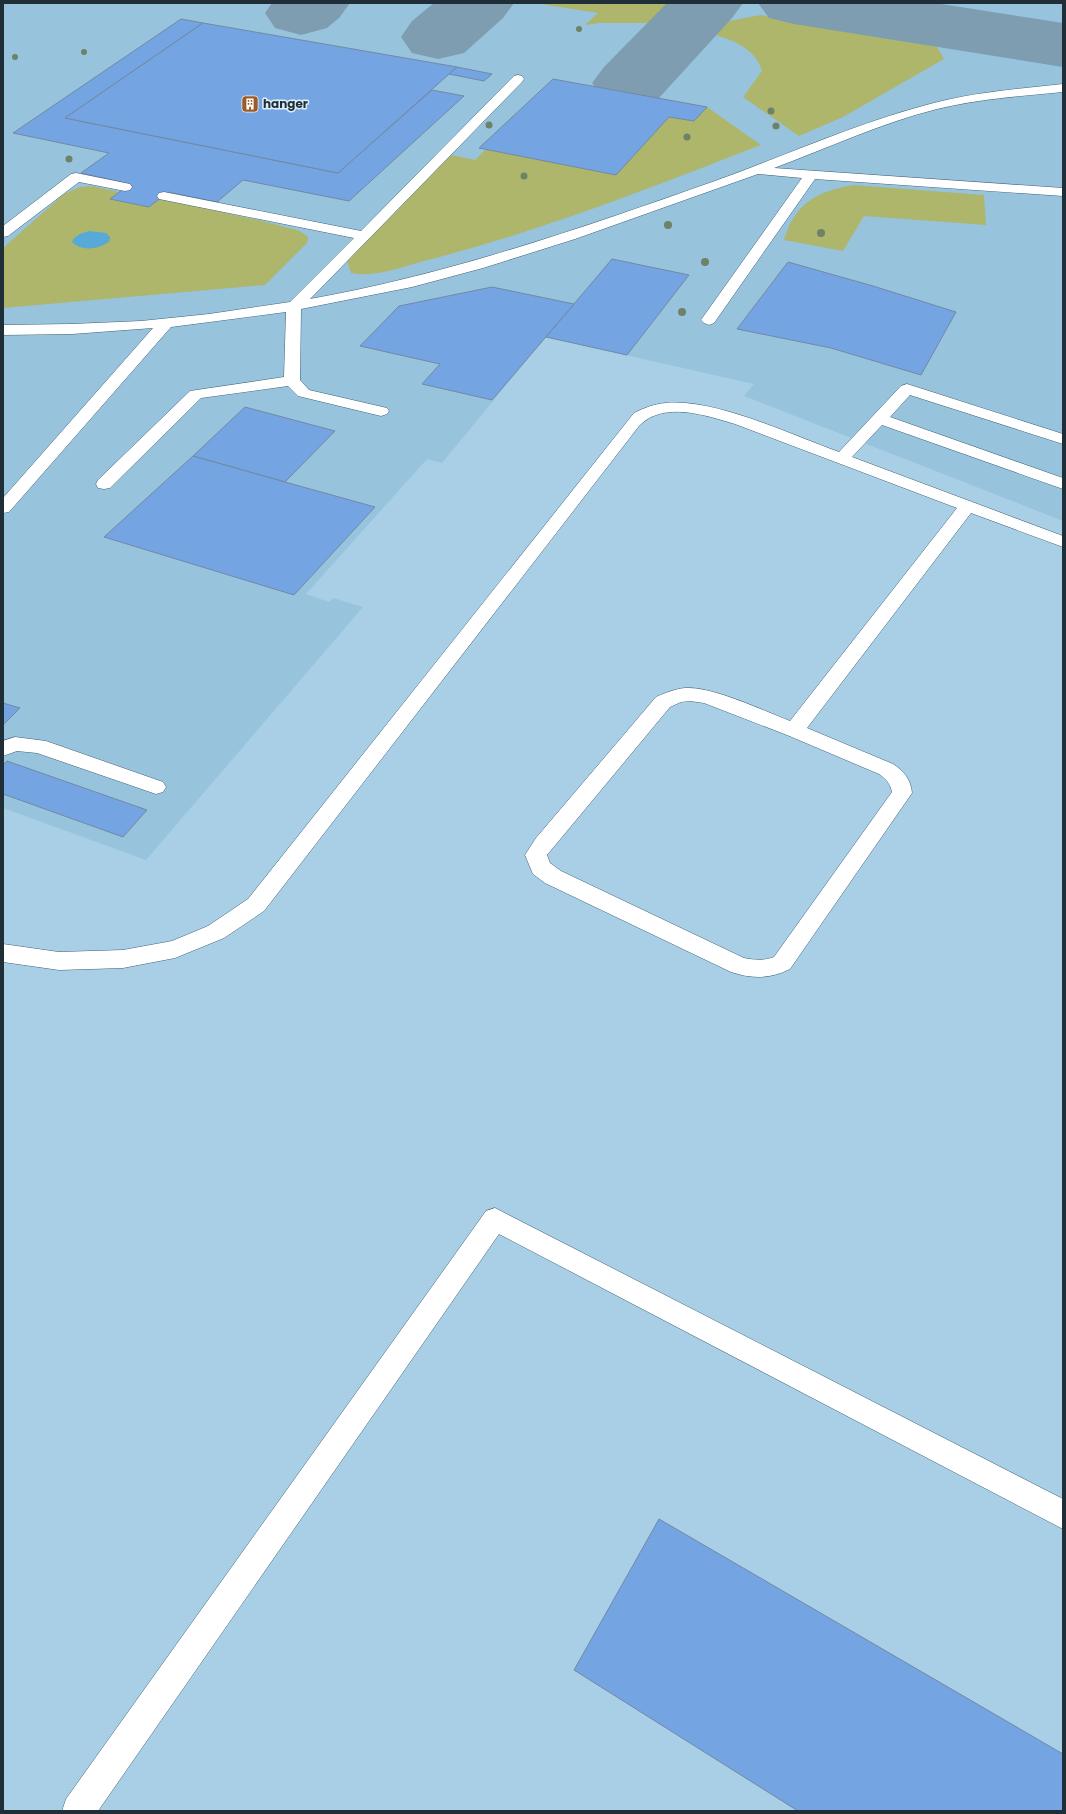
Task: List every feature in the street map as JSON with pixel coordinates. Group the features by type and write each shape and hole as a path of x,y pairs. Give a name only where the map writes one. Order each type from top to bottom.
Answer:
{"street":[{"path":"382,411 304,392 292,381 294,307 518,79"},
{"path":"3,330 34,330 226,317 366,294 448,274 544,245 755,171 918,111 968,99 1063,88"},
{"path":"755,171 1063,192"},
{"path":"709,320 811,175"},
{"path":"3,233 76,177 125,187"},
{"path":"164,196 363,236"},
{"path":"3,508 30,480 167,322"},
{"path":"104,484 196,394 292,381"},
{"path":"842,459 907,390 1063,439"},
{"path":"3,953 67,961 122,959 175,949 216,932 256,905 630,427 641,416 665,408 677,407 699,410 741,421 1063,542"},
{"path":"879,419 1063,484"},
{"path":"794,730 968,506"},
{"path":"694,694 708,697 794,730 886,769 896,775 902,785 902,793 782,963 772,968 755,970 739,966 553,877 541,868 536,855 544,843 663,702 677,695 694,694"},
{"path":"3,749 15,744 39,746 156,787"},
{"path":"78,1811 495,1219 1063,1515"}],"shaded area":[{"path":"3,3 1063,3 1063,521 744,396 754,384 546,337 442,463 427,459 306,594 329,602 333,598 363,607 146,860 3,808"}],"green space":[{"path":"534,3 670,3 651,23 600,23 585,25 598,13"},
{"path":"761,15 926,42 937,47 944,59 843,117 799,136 743,97 762,71 753,55 746,49 730,40 703,32 713,24"},
{"path":"707,107 761,145 679,177 513,236 390,271 370,274 351,273 347,261 451,155 475,160 486,149 616,175 669,117 694,121"},
{"path":"854,185 984,195 986,225 864,216 843,251 784,240 794,217 809,201 818,195 829,191"},
{"path":"92,186 119,192 111,199 149,207 160,198 270,223 300,231 308,237 307,243 265,285 3,308 3,248 64,194 80,187"}],"water":[{"path":"89,231 106,233 110,237 109,242 95,248 85,248 72,242 74,238 80,234"}],"building":[{"path":"181,19 203,23 65,118 338,173 432,90 464,96 349,201 243,180 217,202 168,192 149,207 110,199 130,184 81,173 109,153 13,133"},
{"name":"hanger","path":"203,23 457,67 338,173 65,118"},
{"path":"457,67 492,74 484,81 449,74"},
{"path":"553,79 707,107 694,121 669,117 616,175 479,148"},
{"path":"612,259 689,275 627,355 546,337"},
{"path":"788,262 873,286 956,312 921,375 831,348 737,329"},
{"path":"492,287 574,304 492,400 422,384 440,364 360,346 399,306"},
{"path":"245,407 335,431 285,482 193,456"},
{"path":"193,456 375,507 294,595 104,537"},
{"path":"3,703 20,708 3,725"},
{"path":"7,761 147,810 123,837 3,794 3,765"},
{"path":"659,1519 1063,1754 1063,1811 798,1811 574,1670"}],"taxiway":[{"path":"301,13 314,3"},
{"path":"438,37 478,3"},
{"path":"631,83 707,3"},
{"path":"794,3 1063,45"}],"place":[{"name":"hanger","path":"250,104"}]}
